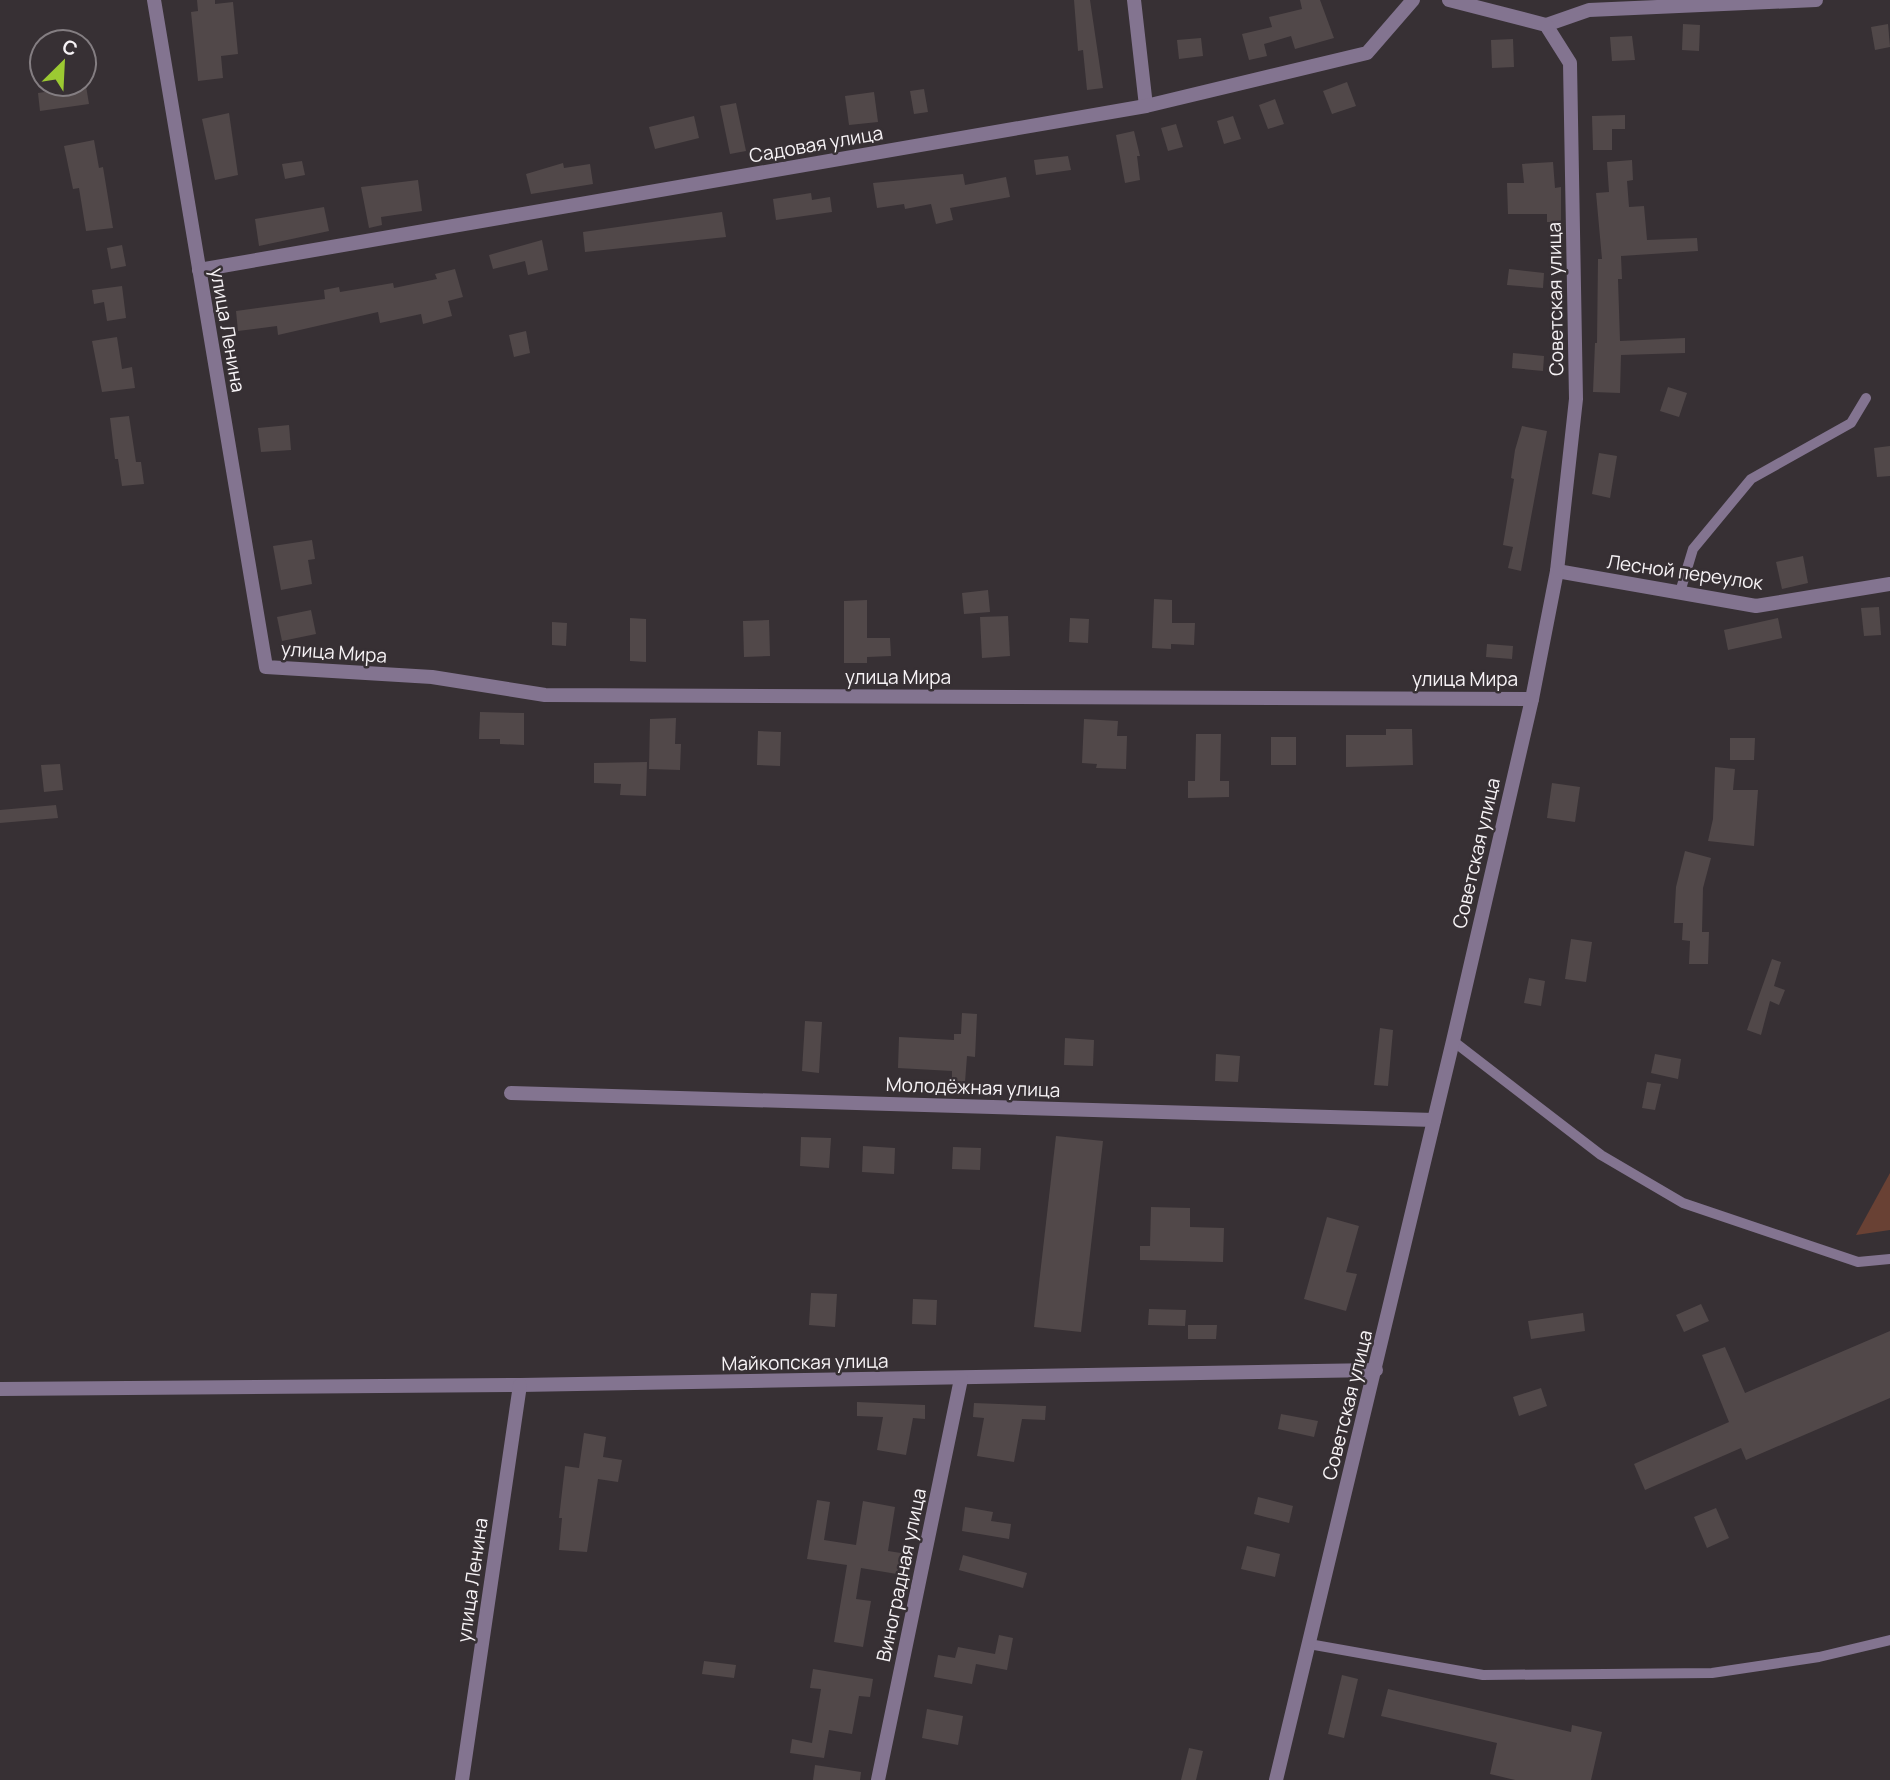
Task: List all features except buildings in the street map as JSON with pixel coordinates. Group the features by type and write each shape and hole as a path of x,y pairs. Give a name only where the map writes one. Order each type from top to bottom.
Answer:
{"street":[{"name":"улица Ленина","path":"155,0 266,667"},
{"path":"1134,0 1146,106"},
{"name":"Садовая улица","path":"199,270 1146,106 1367,53 1413,0"},
{"path":"1450,0 1454,4 1546,24 1590,10 1816,0"},
{"name":"Советская улица","path":"1276,1780 1453,1041 1532,699 1557,571 1576,399 1570,63 1546,24"},
{"name":"Лесной переулок","path":"1557,571 1756,606 1890,584"},
{"name":"улица Мира","path":"266,667 432,677 545,695 1532,699"},
{"name":"Молодёжная улица","path":"511,1093 1434,1120"},
{"name":"Майкопская улица","path":"0,1389 961,1379 1376,1370"},
{"name":"Виноградная улица","path":"878,1780 961,1379"},
{"name":"улица Ленина","path":"462,1780 520,1385"}],"lane":[{"path":"1680,592 1693,549 1751,479 1851,423 1866,398"},
{"path":"1453,1041 1601,1155 1683,1203 1858,1262 1890,1259"},
{"path":"1309,1644 1483,1675 1699,1673 1819,1657 1890,1640"}],"shaded area":[{"path":"1890,1173 1890,1230 1856,1235"}]}
